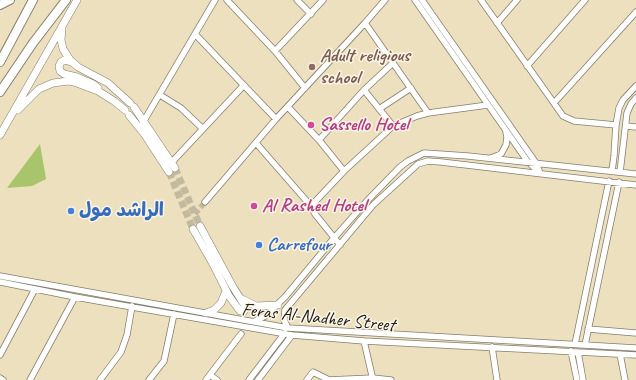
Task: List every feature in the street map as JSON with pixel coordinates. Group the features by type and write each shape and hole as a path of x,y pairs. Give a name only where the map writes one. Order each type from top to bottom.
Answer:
{"highway":[{"path":"0,5 10,0"},
{"path":"0,62 33,0"},
{"path":"0,92 33,43 66,0"}],"main road":[{"path":"0,135 77,0"},
{"path":"63,23 60,40 63,49 71,62"},
{"path":"142,124 107,97 93,84 77,77 64,74 60,71 59,66 61,62 65,60 71,62 108,83 132,105 142,124 172,167"},
{"path":"11,117 33,93 53,83 68,81 74,82 94,89 107,97"},
{"path":"197,228 232,287 241,299 245,308 242,311 240,311 234,304 226,290 213,264 197,228"},
{"path":"206,313 214,310 221,303 226,290"},
{"path":"241,299 256,306 278,305"}],"street":[{"path":"142,124 215,0"},
{"path":"227,0 275,51 305,88"},
{"path":"297,0 311,14"},
{"path":"275,51 323,0"},
{"path":"205,202 276,119 288,108 385,0"},
{"path":"415,0 528,162 540,173"},
{"path":"422,0 536,163 540,173"},
{"path":"481,0 563,116 574,121 616,125"},
{"path":"497,23 517,0"},
{"path":"527,66 585,0"},
{"path":"554,103 636,12"},
{"path":"365,23 428,113"},
{"path":"195,34 276,119"},
{"path":"319,140 364,90 393,63"},
{"path":"172,167 203,129 244,84"},
{"path":"612,171 619,108 623,100 636,86"},
{"path":"380,109 411,88"},
{"path":"364,90 393,126"},
{"path":"160,94 181,108 203,129"},
{"path":"620,172 627,113 631,104 636,98"},
{"path":"311,206 344,171 393,126 428,113 488,105"},
{"path":"288,108 319,140 344,171"},
{"path":"626,126 636,127"},
{"path":"489,158 501,154 506,145 507,137 504,128"},
{"path":"256,142 311,206 315,214 340,244"},
{"path":"252,321 262,319 278,305 366,202 400,167 416,156 424,153 437,153 636,174"},
{"path":"249,380 287,330 284,320 285,310 373,205 418,164 428,161 636,185"},
{"path":"575,344 609,181"},
{"path":"585,345 619,182"},
{"name":"Feras Al-Nadher Street","path":"0,276 252,321 287,330 292,335 364,341 636,355"},
{"name":"Feras Al-Nadher Street","path":"0,282 35,290 174,314 287,330 636,348"},
{"path":"0,355 35,290"},
{"path":"30,380 75,297"},
{"path":"100,380 121,352 127,335 132,306"},
{"path":"149,380 164,361 174,314"},
{"path":"588,329 636,332"},
{"path":"206,380 241,334"},
{"path":"258,380 292,335"},
{"path":"364,341 373,379"},
{"path":"492,347 497,380"},
{"path":"571,351 577,380"},
{"path":"578,352 583,380"},
{"path":"620,354 624,380"},
{"path":"307,380 313,372 329,380 391,380"},
{"path":"210,375 218,380"}],"green space":[{"path":"40,144 46,179 32,186 7,188"}],"tunnel":[{"path":"175,168 200,226"},
{"path":"169,172 193,229"},
{"path":"195,214 205,202"}],"place":[{"name":"Adult religious school","path":"312,67"},
{"name":"Sassello Hotel","path":"311,125"},
{"name":"Al Rashed Hotel","path":"254,206"},
{"name":"الراشد مول","path":"71,211"},
{"name":"Carrefour","path":"259,245"}]}
